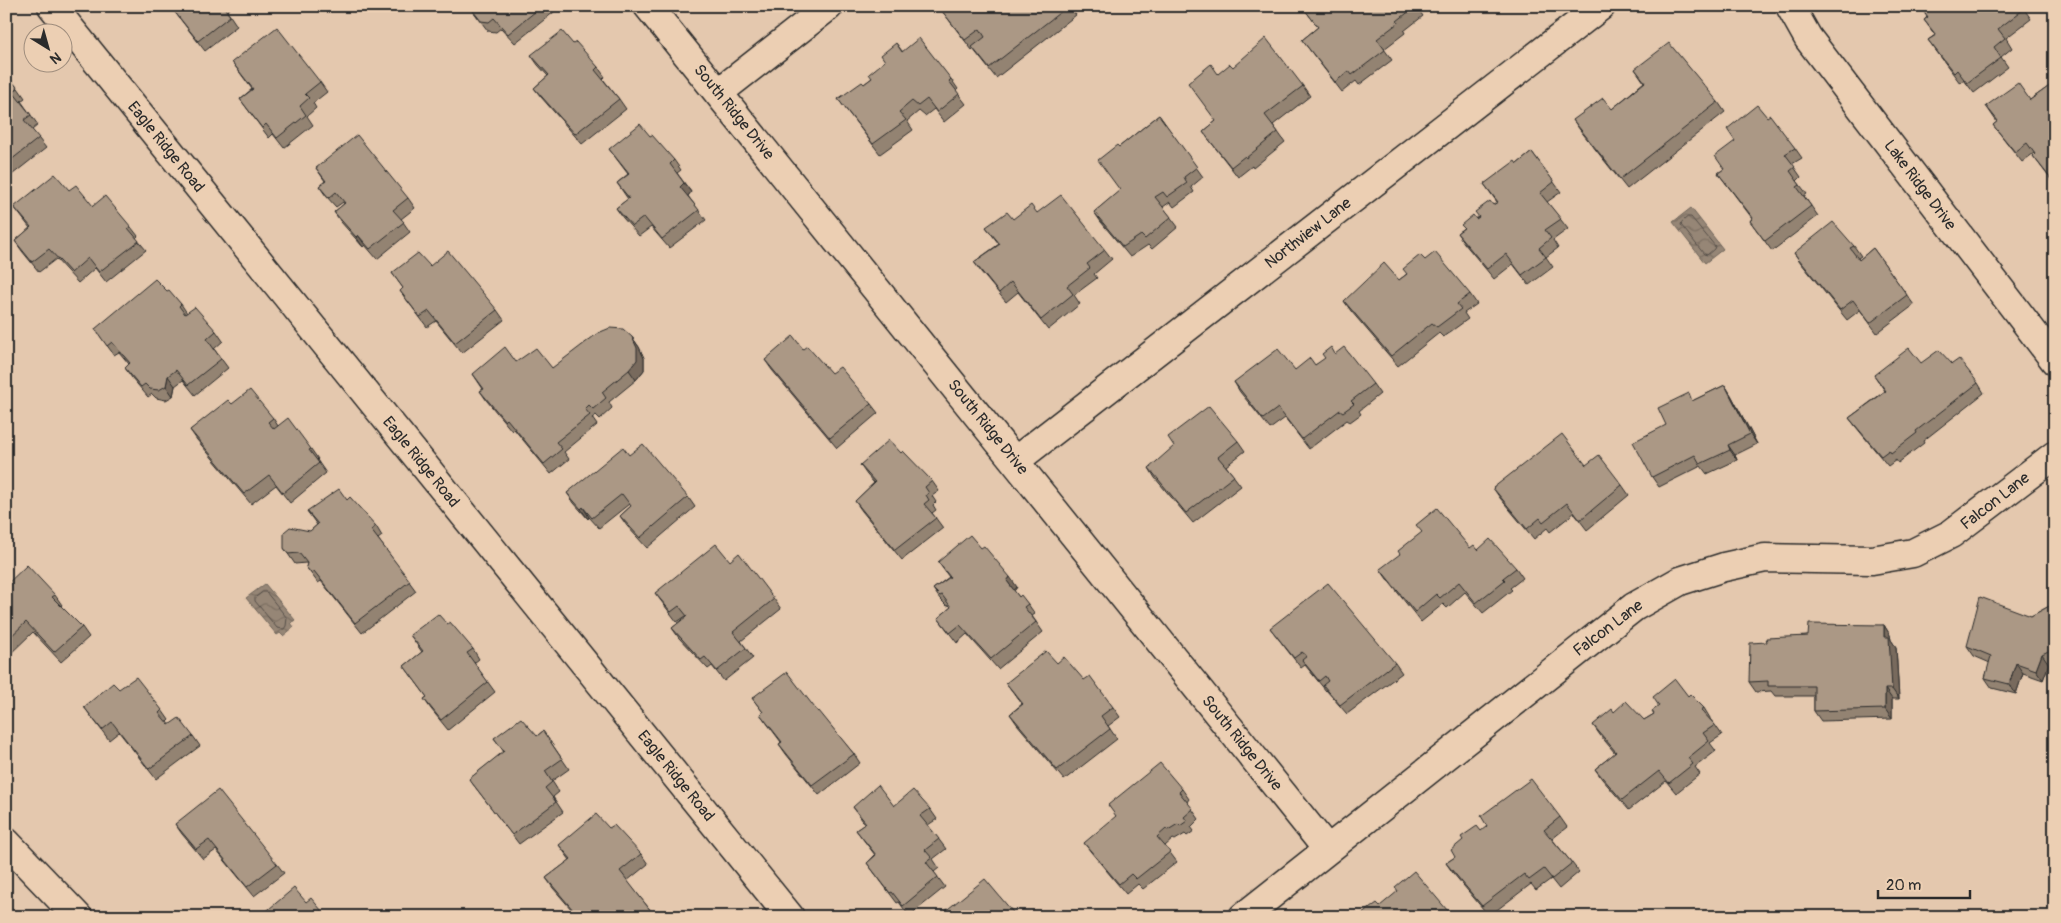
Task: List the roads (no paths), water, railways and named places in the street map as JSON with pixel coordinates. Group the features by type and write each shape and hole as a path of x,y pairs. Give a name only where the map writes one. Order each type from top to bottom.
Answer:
{"street":[{"name":"Eagle Ridge Road","path":"52,6 790,917"},
{"name":"South Ridge Drive","path":"648,6 1327,849"},
{"path":"718,93 829,6"},
{"name":"Northview Lane","path":"1015,461 1601,6"},
{"name":"Lake Ridge Drive","path":"1790,6 1808,38 2055,361"},
{"name":"Falcon Lane","path":"1243,917 1634,607 1680,581 1724,566 1765,558 1872,560 1913,553 1951,534 2055,455"},
{"path":"6,842 78,917"}],"water":[{"path":"1691,208 1723,249 1705,263 1673,222"},
{"path":"265,584 295,620 291,623 294,627 283,636 280,633 277,635 246,598"}]}
